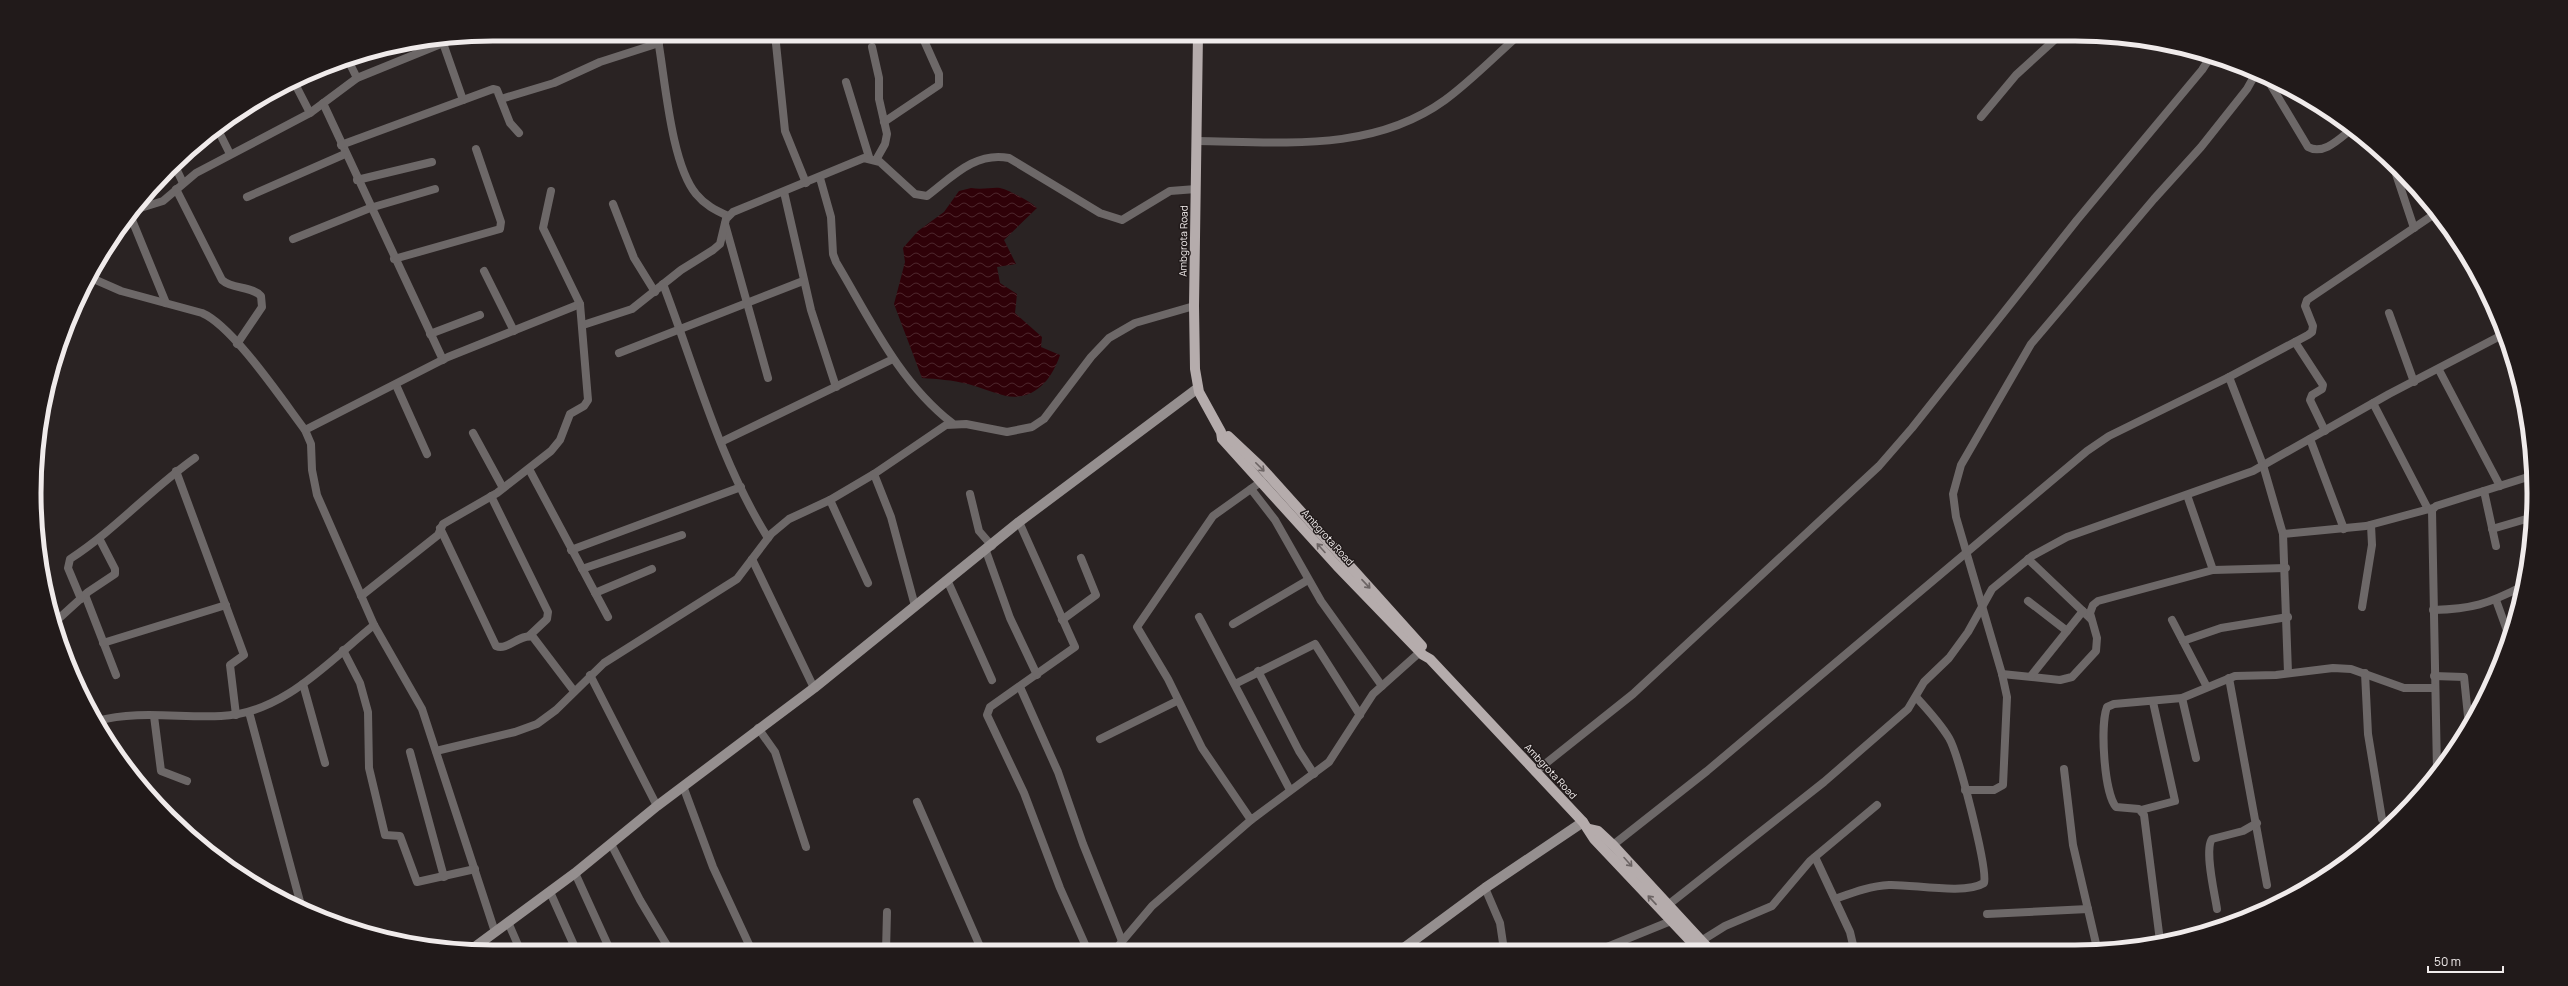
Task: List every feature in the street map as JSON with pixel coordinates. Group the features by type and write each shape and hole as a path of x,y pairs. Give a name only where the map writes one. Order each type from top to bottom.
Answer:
{"main road":[{"name":"Ambgrota Road","path":"1198,41 1194,306 1198,388 1221,432 1222,439 1262,481 1337,566 1586,825 1594,839 1693,945"},
{"path":"1221,432 1226,434 1266,472 1427,651 1423,654"},
{"path":"1586,825 1598,830 1668,905 1693,945"}],"street":[{"path":"776,41 785,131 806,183"},
{"path":"884,122 939,84 939,74 924,41"},
{"path":"1196,141 1341,141 1378,134 1414,119 1445,100 1512,41"},
{"path":"1981,117 2016,75 2053,41"},
{"path":"500,99 554,82 600,62 659,43 669,113 687,179 702,201 726,220 746,303 768,378"},
{"path":"144,205 163,201 183,183 230,154 310,113 357,78 439,44"},
{"path":"443,44 463,100"},
{"path":"584,325 632,309 720,244 726,220 733,212 872,159 886,140 879,99 879,78 872,47"},
{"path":"1535,772 1633,694 1879,466 1912,428 2077,220 2202,70 2208,61"},
{"path":"350,64 357,78"},
{"path":"1965,790 1994,790 2003,785 2008,709 2002,674 1983,607 1965,555 1954,507 1955,483 1961,465 1997,400 2031,344 2154,199 2201,147 2247,89 2253,78"},
{"path":"846,82 872,159 921,197 927,196 978,159 998,156 1009,158 1100,213 1122,220 1170,191 1196,189"},
{"path":"296,86 310,113"},
{"path":"2272,86 2308,147 2317,150 2329,146 2347,132"},
{"path":"341,145 493,89 497,90 510,123 519,133"},
{"path":"323,103 370,208 443,360"},
{"path":"219,133 230,154"},
{"path":"394,259 500,229 501,222 476,149"},
{"path":"246,197 345,154"},
{"path":"357,180 432,162"},
{"path":"177,170 183,183"},
{"path":"2395,173 2414,228"},
{"path":"820,178 831,217 833,254 836,262 893,359 919,395 952,423"},
{"path":"176,189 222,280 226,284 253,290 260,296 262,307 237,344"},
{"path":"293,239 370,208 435,189"},
{"path":"361,596 438,535 440,528 491,496 529,469 556,445 570,414 584,406 588,400 584,325 580,304 543,228 550,191"},
{"path":"784,192 803,281 836,387"},
{"path":"613,204 634,258 655,292"},
{"path":"1613,845 1707,771 2070,465 2108,436 2230,377 2296,342 2313,330 2305,306 2307,300 2432,216"},
{"path":"132,220 166,303"},
{"path":"484,272 514,331"},
{"path":"95,280 121,290 209,316 218,322 305,430 311,444 312,470 317,495 374,625 417,698 436,751 495,932"},
{"path":"619,353 803,281"},
{"path":"664,284 709,415 740,487 768,538"},
{"path":"305,430 443,360 580,304"},
{"path":"436,751 526,729 546,718 604,663 732,583 768,538 789,519 830,500 874,474 942,426 952,423 966,424 1007,432 1032,427 1044,419 1091,357 1109,338 1135,323 1194,306"},
{"path":"2390,313 2414,382"},
{"path":"430,334 480,315"},
{"path":"1668,905 1824,782 1908,709 1924,682 1949,658 1983,607 1992,589 2028,559 2060,540 2187,495 2263,465 2499,337"},
{"path":"2296,342 2323,385 2322,389 2312,395 2310,400 2325,431"},
{"path":"721,442 893,359"},
{"path":"2439,370 2500,486"},
{"path":"2230,377 2263,465 2283,534 2288,617 2288,673"},
{"path":"396,385 426,454"},
{"path":"478,945 575,873 682,786 758,728 814,688 915,606 948,582 1019,522 1198,388"},
{"path":"2373,404 2430,508 2437,764"},
{"path":"473,433 503,488"},
{"path":"2310,439 2344,529"},
{"path":"116,675 83,597 68,568 68,562 100,540 176,471 195,458"},
{"path":"529,469 608,617"},
{"path":"176,471 244,655 230,665 236,715"},
{"path":"874,474 891,517 915,606"},
{"path":"2283,534 2344,529 2371,524 2430,508 2526,478"},
{"path":"1250,820 1206,754 1177,701 1168,679 1137,629 1137,625 1172,578 1213,516 1262,481"},
{"path":"571,550 740,487"},
{"path":"1251,489 1275,520 1308,580 1382,686"},
{"path":"2484,491 2496,546"},
{"path":"970,494 979,531 989,548 1010,618 1037,675"},
{"path":"2187,495 2213,570"},
{"path":"440,528 496,646 502,647 529,636 547,619 548,612 491,496"},
{"path":"830,500 868,583"},
{"path":"2492,529 2526,519"},
{"path":"1019,522 1075,647 990,708 987,715 1024,793 1060,888 1085,945"},
{"path":"2362,608 2372,545 2371,524"},
{"path":"582,569 682,535"},
{"path":"59,619 83,597 115,574 115,569 100,540"},
{"path":"1062,620 1096,595 1081,558"},
{"path":"752,559 814,688"},
{"path":"2028,559 2092,619"},
{"path":"2002,674 2060,680 2072,677 2096,651 2098,638 2092,619 2091,610 2098,601 2213,570 2286,568"},
{"path":"594,592 652,569"},
{"path":"1233,624 1308,580"},
{"path":"948,582 992,680"},
{"path":"2433,610 2472,608 2496,600 2516,590"},
{"path":"2496,600 2506,628"},
{"path":"2028,601 2067,631"},
{"path":"103,643 226,605"},
{"path":"2031,676 2083,612"},
{"path":"1199,617 1290,790"},
{"path":"2183,641 2221,628 2288,617"},
{"path":"2172,620 2208,687"},
{"path":"103,720 121,716 236,715 249,712 275,702 303,684 374,625"},
{"path":"529,636 537,640 574,691"},
{"path":"1234,684 1315,644 1360,715"},
{"path":"343,650 360,683 368,712 369,768 384,835 400,836 417,882 475,869"},
{"path":"1118,945 1152,906 1250,820 1314,774 1336,754 1368,700 1382,686 1423,654"},
{"path":"2153,702 2175,801 2141,810 2119,808 2112,800 2106,765 2105,712 2110,705 2182,698 2229,678 2340,668 2365,674 2404,688 2434,688"},
{"path":"1258,671 1299,751 1314,774"},
{"path":"2365,674 2368,734 2382,819"},
{"path":"590,675 657,806"},
{"path":"2434,676 2464,677 2468,715"},
{"path":"2229,678 2267,885"},
{"path":"303,684 324,763"},
{"path":"1020,687 1058,772 1083,844 1122,941"},
{"path":"1835,898 1872,887 1889,885 1941,888 1974,887 1984,883 1975,827 1956,754 1949,738 1916,697"},
{"path":"2182,698 2196,758"},
{"path":"1100,739 1177,701"},
{"path":"249,712 300,901"},
{"path":"154,716 161,771 187,781"},
{"path":"758,728 775,752 806,847"},
{"path":"410,752 444,877"},
{"path":"2064,769 2071,833 2096,944"},
{"path":"682,786 713,866 749,945"},
{"path":"917,802 979,945"},
{"path":"1696,945 1725,926 1772,906 1815,857 1877,805"},
{"path":"2141,810 2146,826 2159,937"},
{"path":"2217,909 2209,855 2210,842 2212,839 2244,831 2256,823"},
{"path":"1408,945 1485,888 1586,825"},
{"path":"612,844 640,900 667,945"},
{"path":"1815,857 1850,932 1853,945"},
{"path":"575,873 608,945"},
{"path":"1485,888 1500,923 1503,945"},
{"path":"550,892 574,945"},
{"path":"1987,914 2088,910"},
{"path":"886,945 887,912"},
{"path":"1612,945 1671,921"},
{"path":"508,922 518,945"}],"water":[{"path":"971,188 1004,189 1037,208 1004,240 1016,264 997,267 1000,283 1017,294 1015,313 1042,337 1041,347 1060,355 1057,364 1047,380 1034,392 1026,395 1016,397 1006,396 973,385 922,378 894,304 905,262 903,248 918,231 944,212 959,191"}]}
